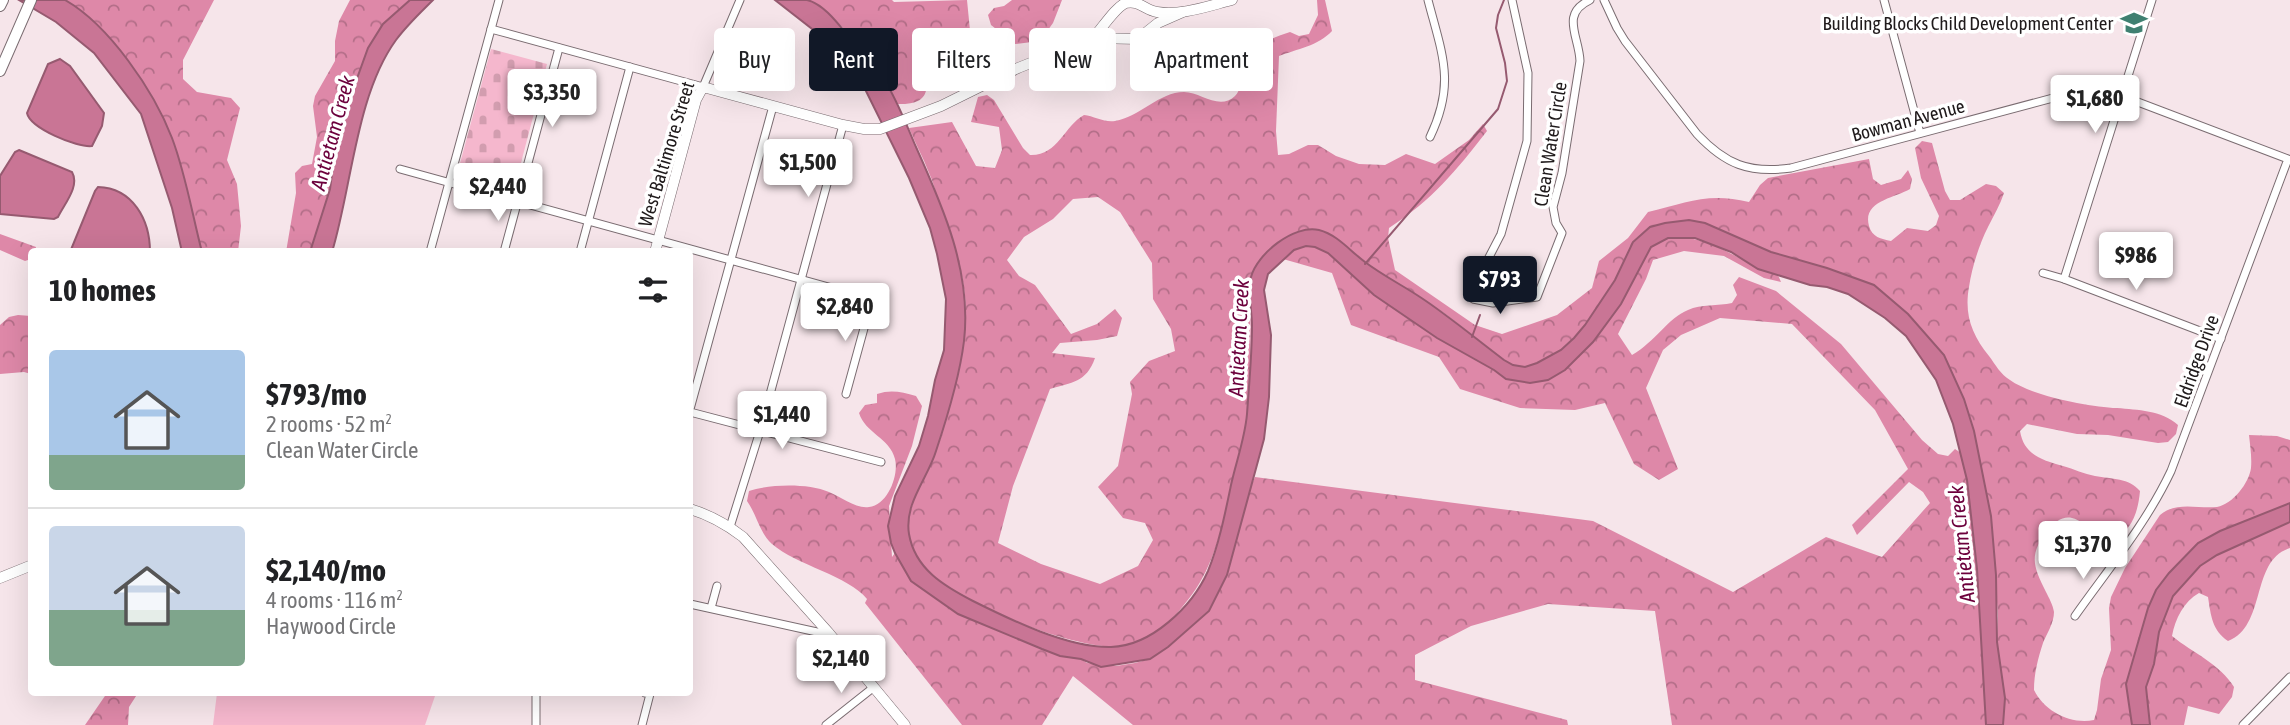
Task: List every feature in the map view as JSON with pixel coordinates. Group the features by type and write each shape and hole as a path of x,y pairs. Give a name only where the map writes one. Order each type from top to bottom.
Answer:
{"highway":[{"path":"0,6 3,0"},
{"path":"0,71 31,0"}],"main road":[{"path":"1154,28 1183,12 1232,0"},
{"path":"1101,28 1117,7 1134,1 1158,13 1183,12"},
{"path":"1117,7 1115,29 1126,39"},
{"path":"1146,8 1151,19 1149,28"},
{"path":"1116,39 1130,39"},
{"path":"703,87 844,125 880,129 917,116 1029,63"},
{"name":"West Baltimore Street","path":"656,248 696,100 703,87"},
{"path":"693,510 730,527 759,555 828,632 905,725"},
{"path":"0,578 28,567"}],"street":[{"path":"431,248 499,0"},
{"name":"West Baltimore Street","path":"703,87 740,0"},
{"path":"1428,0 1443,56 1446,82 1443,106 1430,137"},
{"name":"Clean Water Circle","path":"1512,0 1527,66 1527,141 1501,234 1471,292 1473,299 1485,302 1536,297 1562,233 1556,223 1553,207 1562,173 1580,61 1572,20 1577,7 1590,0"},
{"name":"Bowman Avenue","path":"1604,0 1625,41 1697,134 1710,148 1739,166 1756,170 1791,168 2093,89 2122,96 2288,159"},
{"path":"1884,0 1920,134"},
{"path":"2064,279 2152,0"},
{"path":"491,29 703,87"},
{"path":"506,248 559,48"},
{"path":"581,248 630,67"},
{"path":"693,400 773,106"},
{"path":"730,527 760,430 844,125"},
{"name":"Eldridge Drive","path":"2075,616 2138,530 2160,495 2181,447 2288,159"},
{"path":"400,169 683,248"},
{"path":"693,251 872,299 846,394"},
{"path":"2043,273 2221,339"},
{"path":"693,412 881,463"},
{"path":"711,608 717,586"},
{"path":"693,605 817,632 828,632"},
{"path":"2243,725 2290,677"},
{"path":"826,725 874,687"},
{"path":"536,696 536,725"},
{"path":"642,725 649,696"}],"green space":[{"path":"65,0 214,0 183,60 183,79 197,92 231,98 240,108 227,160 237,184 241,226 238,248 201,248 177,152 154,100 113,42 81,11"},
{"path":"350,0 410,0 383,24 368,48 337,134 330,189 311,248 287,248 296,193 295,173 302,166 312,164 317,137 313,106 315,96 335,61 339,21"},
{"path":"809,0 967,0 970,28 912,28 912,91 926,91 922,98 913,103 898,104 890,91 898,91 898,28 843,28"},
{"path":"1012,0 1062,0 1049,28 1029,28 1029,42 1015,44 1015,28 995,28 988,15 994,8 1004,6"},
{"path":"1317,0 1325,0 1332,31 1314,44 1279,56 1276,131 1278,155 1289,154 1308,145 1318,145 1336,156 1359,164 1385,165 1406,154 1435,164 1469,140 1483,124 1487,131 1464,159 1431,195 1389,228 1388,238 1395,270 1475,325 1502,334 1557,315 1592,288 1599,261 1628,238 1648,212 1709,198 1749,202 1768,178 1869,159 1873,179 1881,185 1901,179 1908,170 1912,179 1910,189 1875,206 1868,218 1872,233 1891,241 1907,228 1928,231 1936,225 1939,216 1921,178 1915,148 1922,141 1932,143 1950,200 1960,200 1986,184 1996,186 2004,193 1979,249 1968,297 1969,316 1974,332 1998,369 2020,386 2046,396 2149,412 2164,416 2178,425 2176,434 2168,442 2158,443 2108,435 2077,434 2027,424 2020,431 2025,446 2041,459 2091,475 2125,481 2140,491 2133,520 2125,532 2113,542 2077,520 2068,518 2054,524 2042,538 2035,553 2036,567 2054,612 2038,660 2034,690 2044,704 2059,715 2076,720 2094,720 2101,679 2111,650 2111,597 2125,568 2160,515 2180,507 2217,507 2229,502 2239,492 2251,468 2249,435 2277,436 2290,440 2290,503 2220,531 2198,543 2148,608 2141,633 2131,706 2132,725 2003,725 2005,698 1997,642 1998,616 1991,516 1974,431 1964,399 1944,355 1908,314 1874,285 1771,252 1705,223 1689,220 1665,223 1650,227 1625,258 1615,280 1574,338 1561,350 1525,367 1504,360 1444,313 1365,263 1350,249 1318,229 1250,278 1250,385 1241,447 1219,537 1208,566 1193,593 1171,620 1158,631 1134,644 1105,646 1079,642 1016,622 957,593 934,578 920,564 913,549 909,522 920,486 940,440 953,393 964,342 966,311 963,282 952,240 932,179 909,128 952,122 976,166 995,168 1002,150 999,127 971,122 978,97 987,95 994,100 1023,148 1030,155 1040,154 1054,146 1084,115 1107,121 1124,119 1175,93 1190,93 1223,102 1235,96 1238,91 1273,91 1273,38 1290,32 1299,36 1309,34 1318,15","holes":["1098,197 1120,212 1152,263 1153,299 1171,329 1175,351 1149,361 1130,382 1132,394 1118,466 1098,487 1123,518 1145,523 1153,540 1138,566 1100,584 1041,564 998,543 1013,486 1050,389 1083,377 1095,358 1052,353 1060,343 1117,336 1122,318 1115,309 1097,324 1071,334 1035,285 1019,276 1007,260 1024,237 1053,219 1073,199"]},
{"path":"491,49 547,64 513,193 456,178"},
{"path":"0,234 36,247 28,248 28,260 25,261 0,250"},
{"path":"1681,237 1719,248 1778,275 1781,282 1764,278 1724,256 1684,251 1653,260 1618,334 1632,355 1688,310 1732,303 1737,295 1733,285 1739,277 1776,291 1841,344 1922,440 1938,454 1948,456 1955,449 1961,453 1967,480 1977,569 1986,725 1672,725 1655,611 1548,604 1471,626 1415,655 1415,680 1567,720 1568,725 1133,725 1073,676 1042,725 962,725 865,603 867,599 848,584 794,558 772,544 747,501 749,491 789,486 820,489 859,506 876,505 887,495 894,481 895,459 888,446 866,426 859,413 865,405 877,403 877,394 882,392 901,392 916,396 922,406 912,446 889,506 892,557 895,553 911,581 958,614 1060,656 1081,659 1087,663 1116,666 1150,659 1227,575 1248,493 1255,477 1593,521 1733,592 1826,537 1882,557 1930,503 1923,492 1909,482 1857,535 1852,525 1908,469 1875,410 1792,324 1720,318 1681,335 1663,350 1646,388 1678,469 1659,480 1634,464 1605,403 1575,410 1520,408 1460,389 1439,357 1351,325 1332,273 1283,259 1294,250 1306,246 1328,253 1374,295 1437,338 1506,379 1565,370 1593,342 1621,304 1651,247 1668,238"},
{"path":"28,316 28,373 0,374 0,325 9,317"},
{"path":"2290,522 2290,548 2277,555 2269,565 2249,622 2240,633 2228,641 2223,637 2213,622 2208,597 2199,593 2181,611 2175,623 2172,636 2206,659 2228,679 2234,687 2232,697 2219,714 2188,706 2184,725 2150,725 2146,687 2154,664 2159,632 2173,596 2200,566 2217,555"},
{"path":"105,696 136,696 129,707 128,725 85,725"},
{"path":"217,696 435,696 425,725 213,725"}],"shaded area":[{"path":"19,0 65,0 98,26 142,80 164,120 177,152 201,248 181,248 172,208 141,114 94,53 56,22"},
{"name":"Antietam Creek","path":"410,0 433,0 396,40 372,87 356,142 333,248 311,248 330,189 337,134 368,48 383,24"},
{"name":"Antietam Creek","path":"775,0 813,2 842,28 811,28"},
{"path":"60,59 70,66 104,113 102,126 92,146 76,144 45,131 30,119 27,113 48,64"},
{"name":"Antietam Creek","path":"866,91 891,91 902,113 945,217 964,290 964,341 953,396 932,461 913,501 908,523 909,534 917,557 932,575 988,608 1058,638 1111,647 1141,640 1155,632 1181,611 1192,598 1212,561 1244,432 1252,347 1249,289 1251,277 1269,250 1288,236 1309,229 1332,236 1504,360 1525,367 1561,350 1574,338 1615,280 1633,242 1650,227 1689,220 1705,223 1771,252 1874,285 1908,314 1944,355 1964,399 1974,431 1991,516 1996,575 1997,642 2005,698 2003,725 1986,725 1977,569 1967,480 1953,424 1936,380 1906,336 1885,318 1848,294 1758,269 1731,252 1695,238 1668,238 1651,247 1621,304 1593,342 1565,370 1548,380 1530,383 1506,379 1437,338 1374,295 1328,253 1306,246 1294,250 1268,274 1264,290 1271,335 1269,397 1264,439 1227,575 1209,611 1150,659 1101,667 1081,659 1060,656 958,614 911,581 895,553 888,526 895,496 919,446 944,350 946,299 937,254 930,228 909,178"},
{"path":"19,150 72,172 73,189 58,217 54,219 0,214 0,176"},
{"path":"98,187 110,189 130,200 143,218 150,248 72,248"},
{"path":"2290,503 2290,522 2217,555 2200,566 2173,596 2159,632 2154,664 2146,687 2150,725 2132,725 2126,684 2148,608 2156,590 2198,543 2220,531"}],"waterway":[{"path":"1365,264 1498,109 1507,81 1496,28 1504,0"},
{"path":"1486,292 1488,283"},
{"path":"1472,337 1480,315"}],"place":[{"name":"Building Blocks Child Development Center","path":"2134,23"}]}
